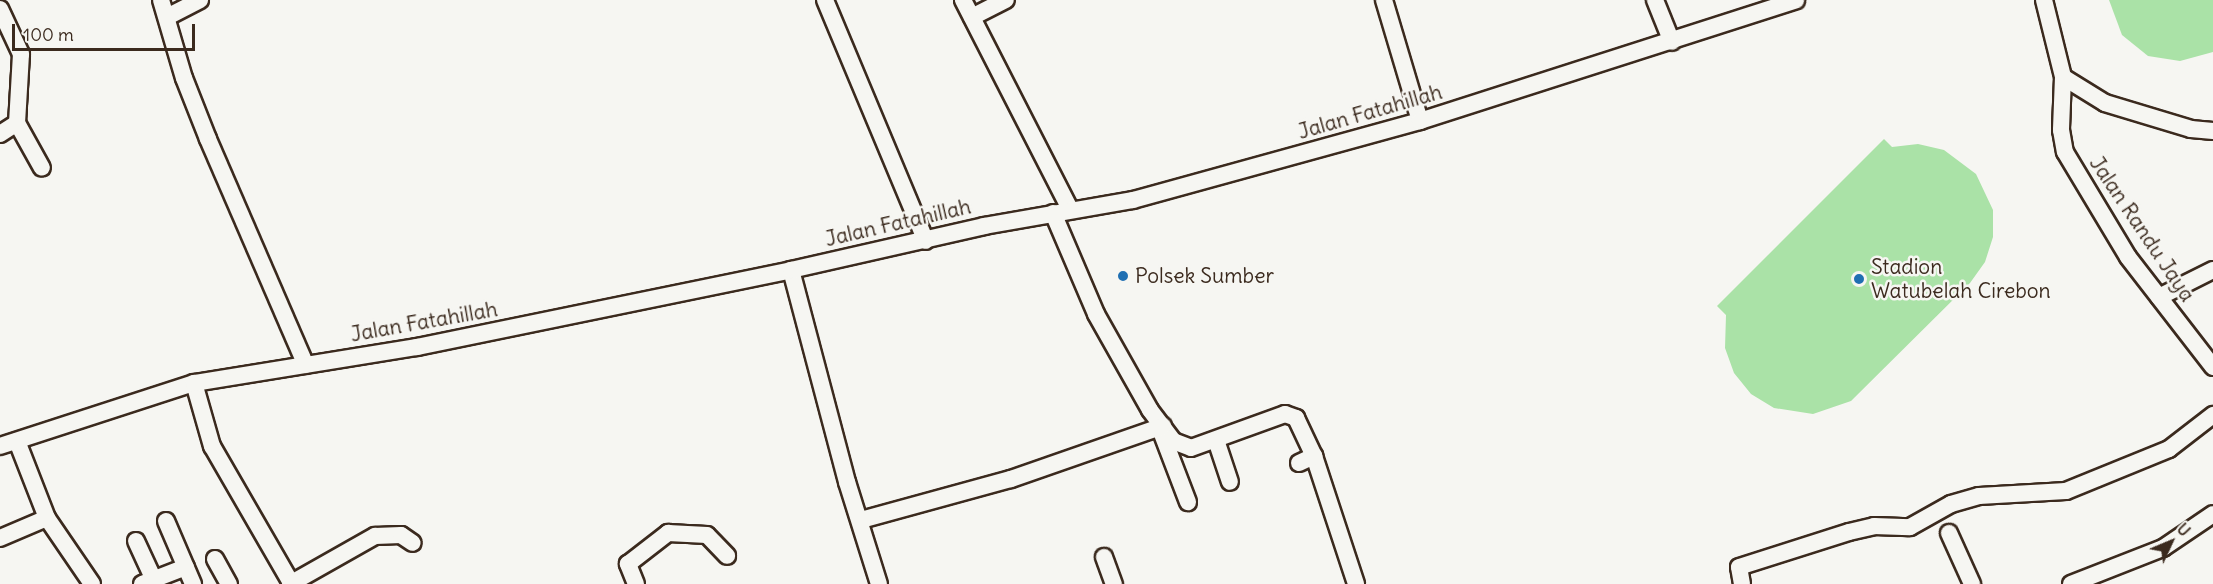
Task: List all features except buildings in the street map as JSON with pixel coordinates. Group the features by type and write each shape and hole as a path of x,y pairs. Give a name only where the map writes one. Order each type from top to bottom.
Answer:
{"street":[{"path":"161,0 184,78 208,139 306,365"},
{"path":"167,17 201,0"},
{"path":"825,0 926,241"},
{"path":"963,0 1070,209"},
{"path":"972,17 1006,0"},
{"path":"1384,0 1420,121"},
{"path":"1655,0 1672,42"},
{"name":"Jalan Fatahillah","path":"0,446 194,383 450,341 1070,209 1141,198 1420,121 1672,42 1796,0"},
{"name":"Jalan Randu Jaya","path":"2044,0 2063,77 2061,130 2065,152 2128,257 2213,367"},
{"path":"0,9 21,54 17,123 42,168"},
{"path":"2063,77 2105,103 2191,129 2213,131"},
{"path":"0,134 17,123"},
{"path":"1053,213 1096,314 1161,427 1188,502"},
{"path":"791,270 847,482 861,520 879,584"},
{"path":"2159,297 2213,270"},
{"path":"194,383 212,446 290,584 313,578 387,533 401,535 413,543"},
{"path":"1161,427 1180,446 1191,448 1290,414 1300,423 1307,460 1356,584"},
{"path":"1742,584 1739,567 1849,532 1874,526 1910,527 1951,504 1979,496 2066,491 2169,449 2213,415"},
{"path":"861,520 1011,479 1161,427"},
{"path":"1216,440 1230,482"},
{"path":"17,441 47,518 92,584"},
{"path":"2071,584 2163,548 2213,514"},
{"path":"0,538 47,518"},
{"path":"166,521 193,584"},
{"path":"636,584 627,564 668,533 707,535 727,556"},
{"path":"1949,533 1972,584"},
{"path":"136,541 148,582 186,567"},
{"path":"1104,557 1114,584"},
{"path":"215,559 229,584"}],"green space":[{"path":"2109,0 2213,0 2213,52 2180,61 2148,56 2122,35"},
{"path":"1884,139 1892,147 1918,144 1944,150 1976,174 1993,210 1993,237 1985,262 1970,283 1851,401 1813,414 1774,408 1751,394 1734,373 1725,348 1726,315 1717,306"}],"place":[{"name":"Polsek Sumber","path":"1123,276"},
{"name":"Stadion Watubelah Cirebon","path":"1859,279"}]}
